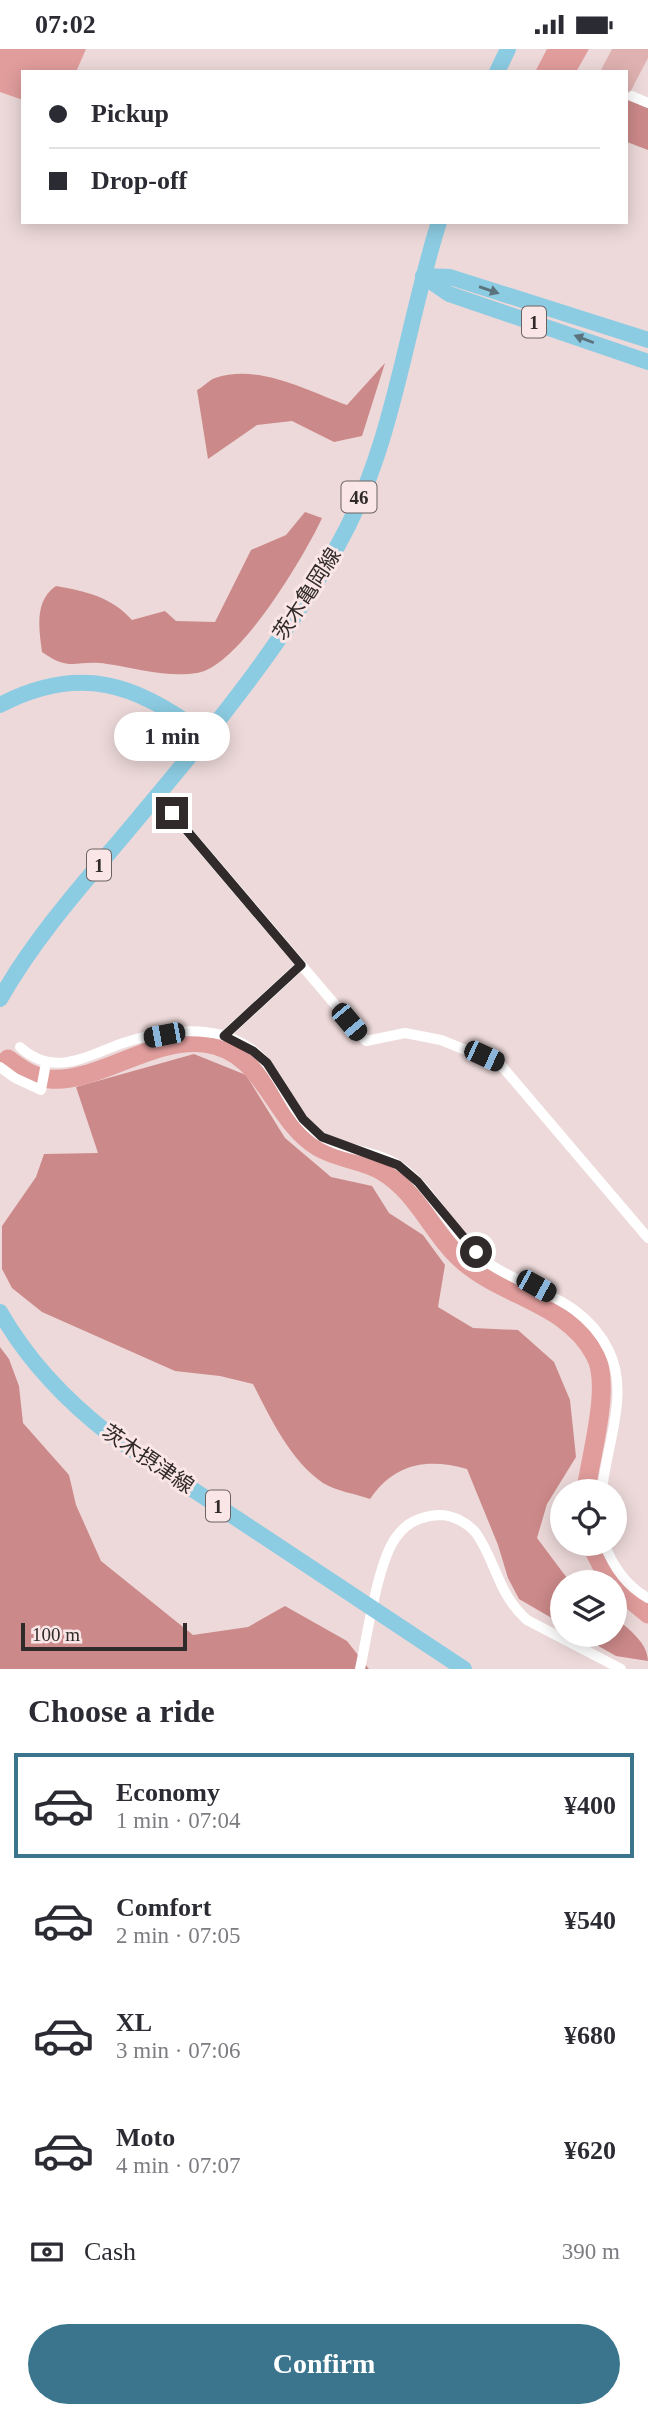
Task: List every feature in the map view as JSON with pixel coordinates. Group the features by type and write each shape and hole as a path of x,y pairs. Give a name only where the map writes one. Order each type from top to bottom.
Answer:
{"main road":[{"path":"498,70 508,49"},
{"name":"茨木亀岡線","path":"204,735 276,643 340,541 382,438 438,224"},
{"name":"1","path":"423,276 450,277 648,340"},
{"name":"1","path":"423,276 449,294 648,362"},
{"path":"0,705 34,690 71,683 95,682 127,689 161,704 204,735"},
{"name":"1","path":"0,999 62,909 190,758 204,735"},
{"name":"茨木摂津線","path":"0,1312 37,1369 79,1411 108,1434 464,1669"}],"street":[{"path":"172,813 366,1041 405,1033 441,1040 500,1064 648,1238"},
{"path":"224,1036 301,965"},
{"path":"20,1047 46,1065 66,1063 125,1042 184,1031 224,1036 253,1051 267,1063 312,1129 334,1144 380,1156 398,1165 418,1182 476,1252 491,1265 556,1297 596,1332 615,1364 617,1378 617,1400 604,1479"},
{"path":"0,1067 41,1090 46,1065"},
{"path":"360,1669 388,1549 406,1526 432,1515 458,1519 475,1532 501,1590 517,1611 539,1626 621,1669"},
{"path":"610,1556 615,1568 635,1591 648,1598"}],"shaded area":[{"path":"0,49 86,49 77,70 21,70 21,99 0,92"},
{"path":"547,49 589,49 577,70 536,70"},
{"path":"612,49 648,49 648,58 628,96 628,70 601,70"},
{"path":"628,100 648,108 648,150 628,142"},
{"path":"385,363 362,436 334,442 292,421 257,425 208,459 197,390 213,379 232,374 266,376 347,405"},
{"path":"305,512 322,518 301,557 251,631 214,666 197,673 163,673 97,663 67,664 42,652 39,625 41,607 49,592 56,586 107,600 132,620 165,611 176,621 215,622 251,550 286,535"},
{"path":"194,1054 246,1075 285,1138 331,1177 372,1186 389,1213 423,1235 445,1265 438,1307 473,1328 518,1330 554,1362 570,1400 576,1457 562,1479 550,1479 550,1499 537,1538 561,1570 550,1570 550,1617 519,1599 508,1578 498,1545 467,1469 438,1464 413,1466 390,1478 370,1499 334,1488 311,1474 291,1451 253,1384 220,1376 175,1371 42,1312 12,1288 2,1269 2,1226 36,1177 44,1154 98,1153 76,1087"},
{"path":"0,1347 9,1359 19,1386 23,1423 69,1475 76,1505 101,1561 193,1635 248,1627 285,1606 347,1641 369,1669 0,1669"},
{"path":"627,1628 645,1648 648,1661 616,1656 600,1647 627,1647"}],"waterway":[{"path":"8,1059 33,1075 50,1079 87,1074 145,1053 184,1043 204,1043 225,1048 241,1058 267,1087 302,1135 326,1151 374,1167 395,1180 463,1261 497,1284 552,1312 569,1323 583,1338 595,1355 600,1368 601,1384 601,1402 588,1479"},
{"path":"597,1556 604,1570"},
{"path":"627,1597 648,1614"}],"route":[{"path":"172,813 301,965 224,1036 253,1051 267,1063 303,1119 322,1137 351,1150 380,1156 398,1165 418,1182 476,1252"}]}
